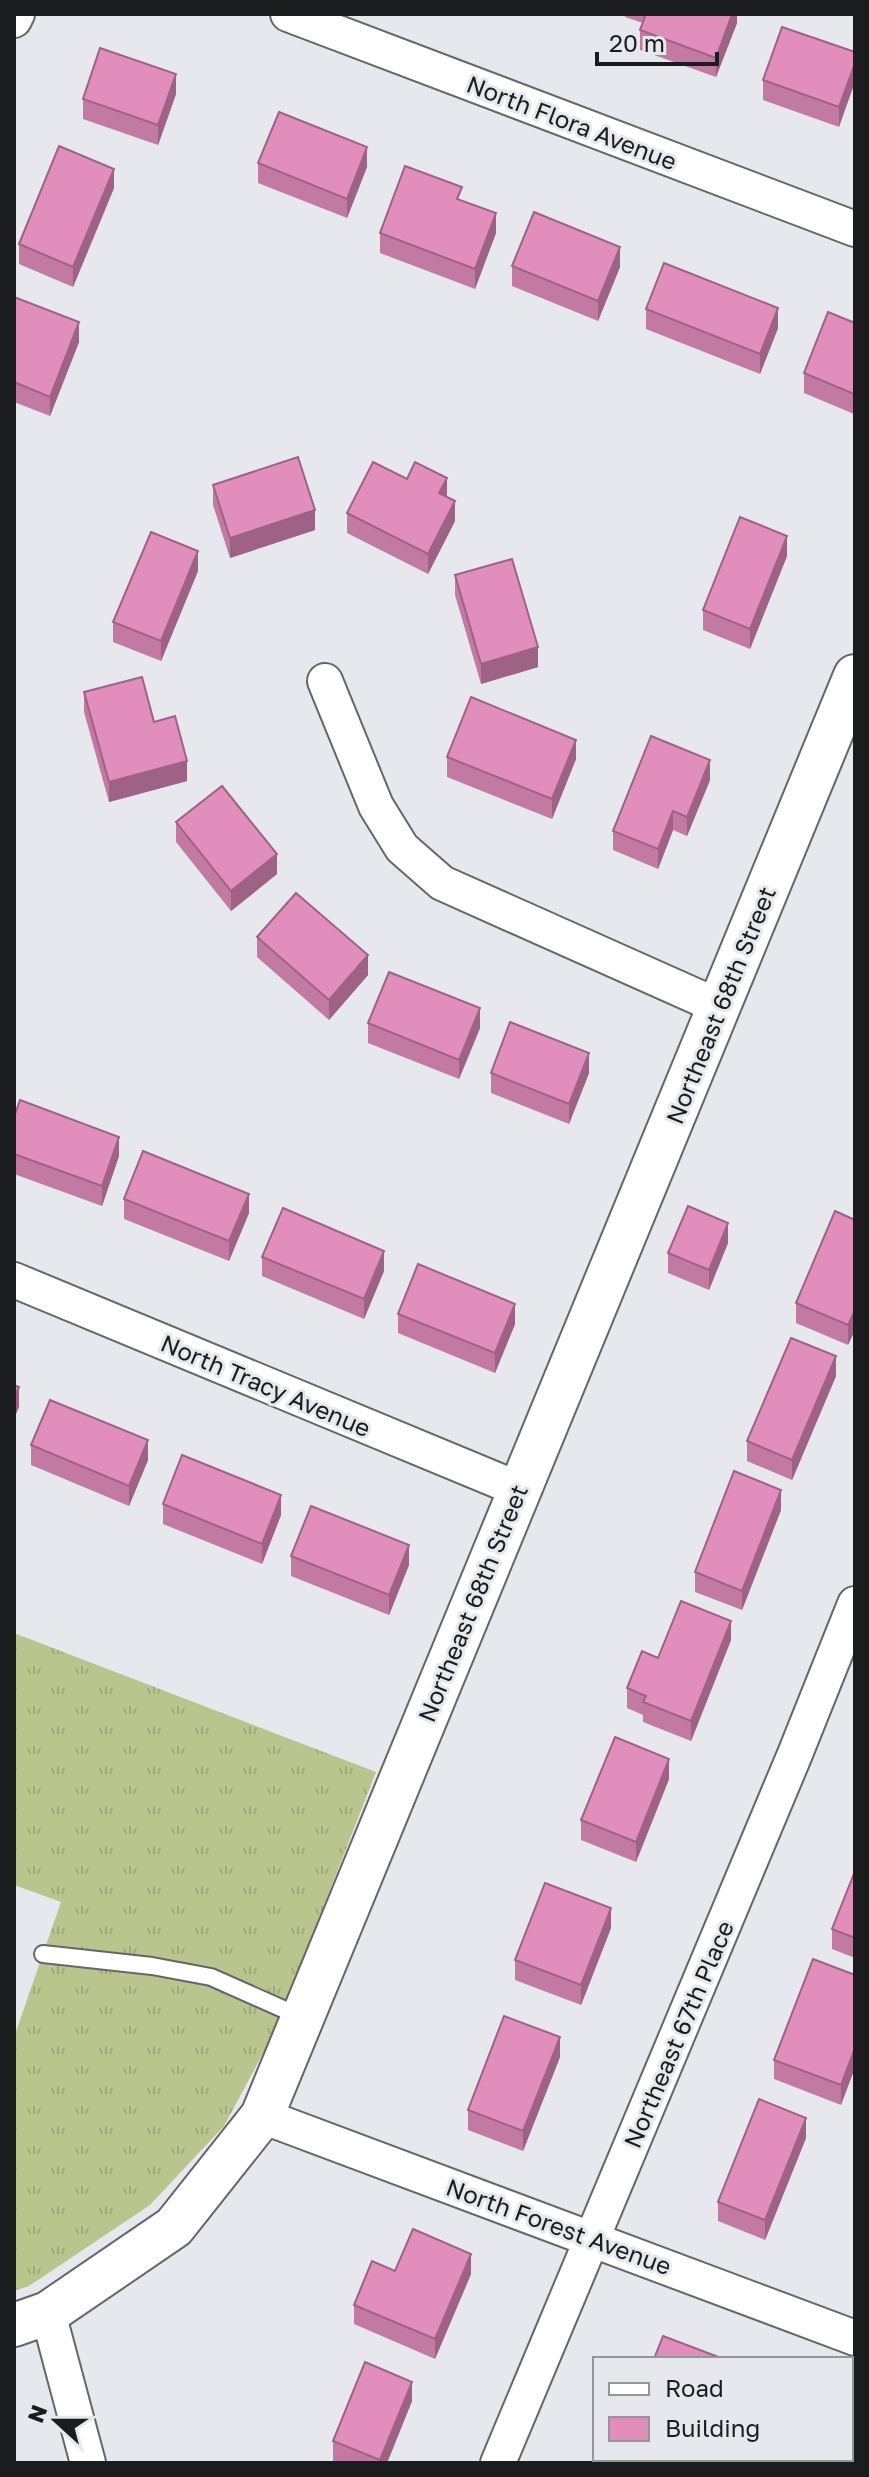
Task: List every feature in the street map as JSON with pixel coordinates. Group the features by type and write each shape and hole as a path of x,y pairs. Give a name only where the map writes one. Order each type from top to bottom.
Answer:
{"street":[{"path":"14,20 17,14"},
{"name":"North Flora Avenue","path":"288,14 855,229"},
{"name":"Northeast 68th Street","path":"88,2463 31,2319 174,2227 262,2116 855,676"},
{"path":"325,681 376,806 402,848 442,883 720,1007"},
{"name":"North Tracy Avenue","path":"14,1280 518,1489"},
{"name":"Northeast 67th Place","path":"498,2463 855,1604"},
{"name":"North Forest Avenue","path":"262,2116 855,2338"}],"lane":[{"path":"43,1954 152,1966 211,1977 303,2017"}],"green space":[{"path":"14,1633 376,1772 275,2031 224,2126 150,2205 29,2286 14,2291 14,2037 61,1902 14,1885"}],"building":[{"path":"646,14 732,14 716,58 640,30"},
{"path":"782,27 855,52 855,63 839,107 763,80"},
{"path":"100,48 176,74 158,125 83,99"},
{"path":"279,112 367,147 347,199 258,163"},
{"path":"59,146 114,169 73,267 19,244"},
{"path":"405,166 462,187 457,199 496,213 475,269 380,233"},
{"path":"534,212 620,247 598,301 512,266"},
{"path":"664,263 778,308 760,354 646,309"},
{"path":"14,297 79,322 50,397 14,382"},
{"path":"828,312 855,323 854,394 804,373"},
{"path":"298,457 315,510 230,538 213,485"},
{"path":"373,462 407,479 415,462 447,478 439,493 455,501 428,554 347,513"},
{"path":"740,517 787,536 750,629 703,610"},
{"path":"151,532 198,551 161,641 113,622"},
{"path":"512,559 538,647 481,664 455,575"},
{"path":"142,677 154,722 175,716 187,761 109,782 84,692"},
{"path":"471,697 576,740 552,799 447,757"},
{"path":"651,736 710,760 687,817 673,811 658,849 613,831"},
{"path":"222,786 277,854 231,891 176,822"},
{"path":"296,893 368,955 329,1000 257,937"},
{"path":"389,972 480,1008 459,1060 368,1023"},
{"path":"510,1022 589,1053 569,1104 491,1073"},
{"path":"20,1100 119,1137 102,1186 14,1154 14,1117"},
{"path":"143,1151 249,1194 229,1241 124,1199"},
{"path":"688,1206 728,1223 709,1270 668,1253"},
{"path":"283,1208 384,1251 364,1299 262,1257"},
{"path":"835,1211 855,1220 855,1310 848,1325 796,1303"},
{"path":"418,1264 515,1304 495,1353 398,1314"},
{"path":"791,1338 836,1356 792,1460 747,1441"},
{"path":"50,1400 148,1440 129,1486 31,1445"},
{"path":"182,1455 281,1495 262,1544 163,1504"},
{"path":"734,1471 781,1490 742,1591 695,1572"},
{"path":"311,1506 409,1545 389,1595 291,1556"},
{"path":"681,1601 731,1621 691,1721 643,1702 646,1696 627,1688 642,1651 658,1658"},
{"path":"615,1737 669,1759 636,1842 581,1820"},
{"path":"855,1871 855,1938 832,1929"},
{"path":"545,1883 611,1908 581,1985 515,1960"},
{"path":"813,1959 855,1975 855,2048 841,2085 774,2060"},
{"path":"504,2016 560,2037 523,2131 468,2110"},
{"path":"759,2099 806,2118 765,2220 718,2202"},
{"path":"413,2229 471,2254 435,2339 354,2305 372,2261 395,2271"},
{"path":"663,2336 718,2357 655,2357"},
{"path":"365,2362 412,2382 380,2460 333,2441"}]}
